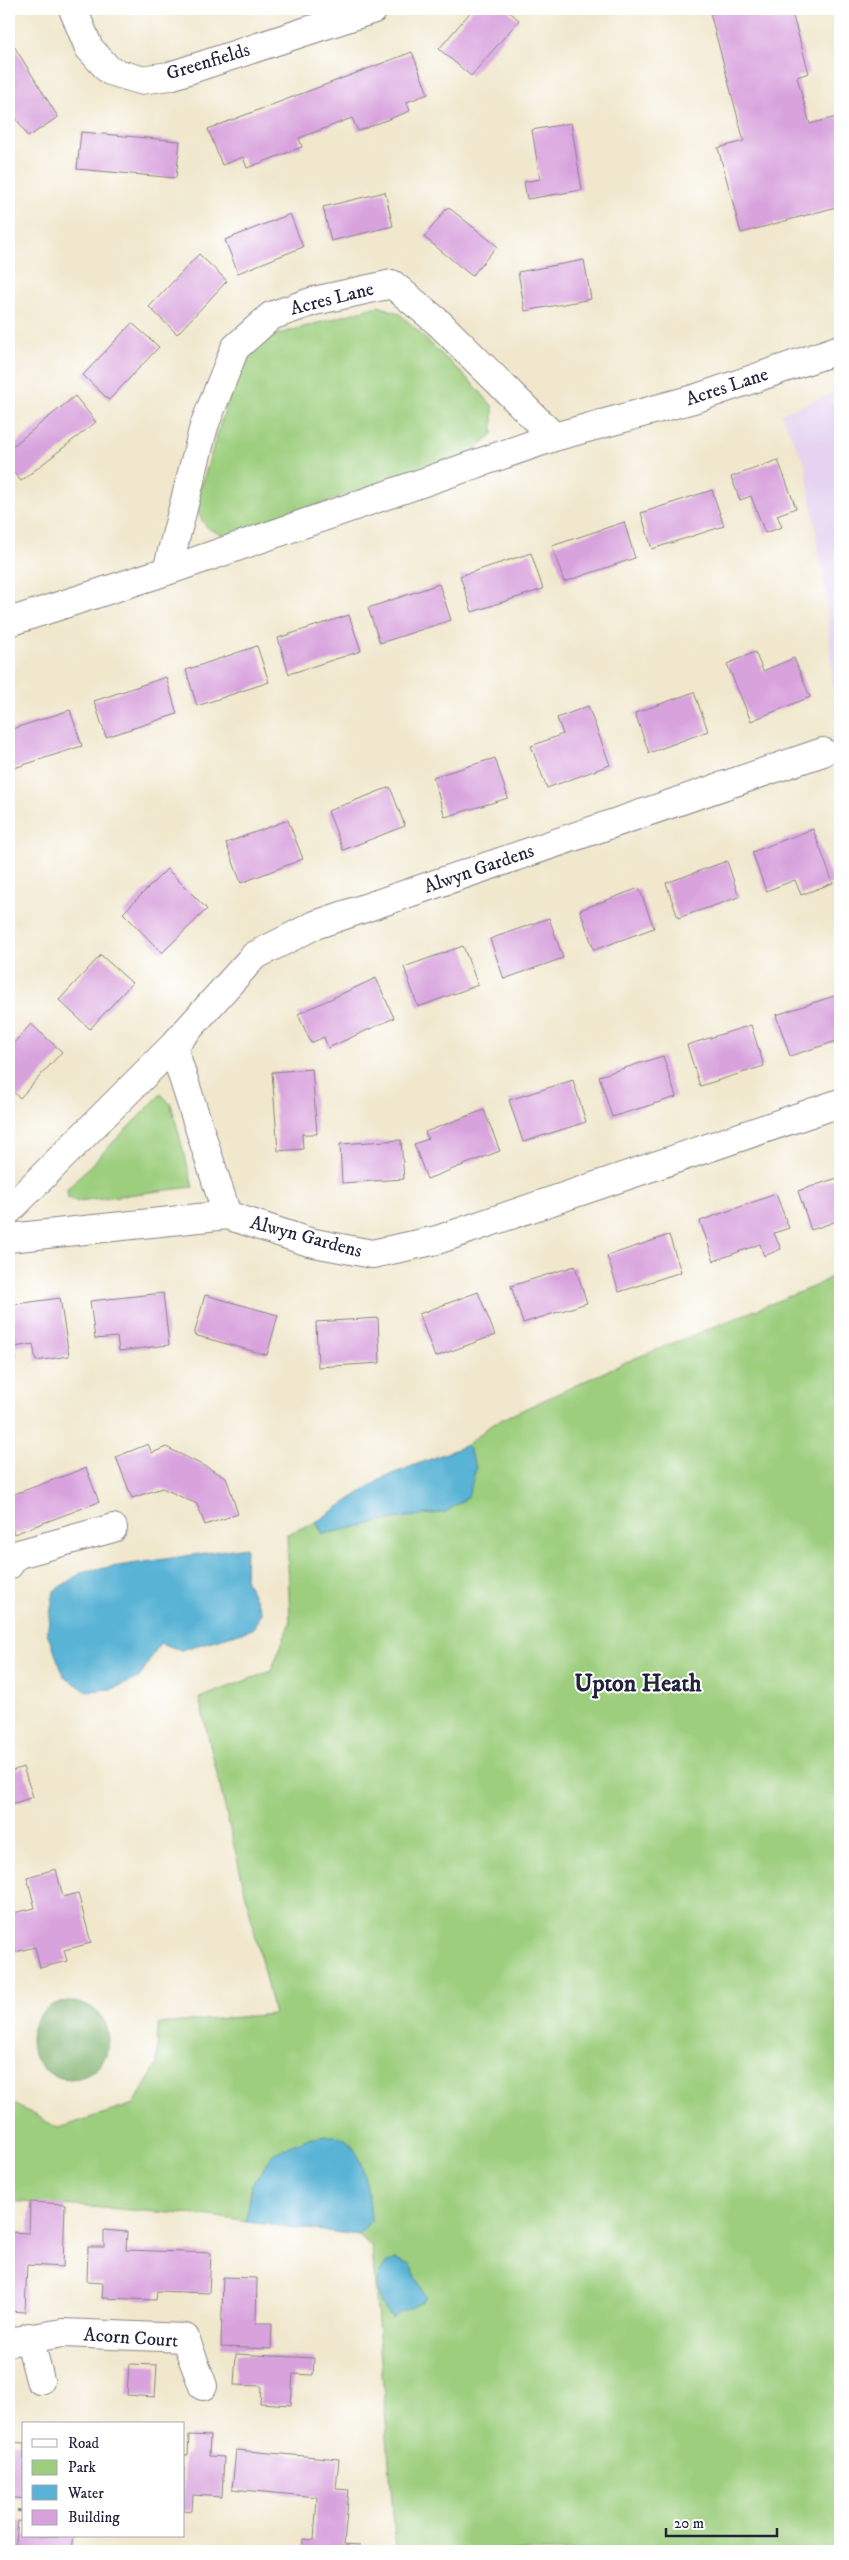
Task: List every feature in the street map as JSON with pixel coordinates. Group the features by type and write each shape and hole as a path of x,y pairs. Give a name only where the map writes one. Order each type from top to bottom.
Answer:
{"street":[{"name":"Greenfields","path":"73,9 88,48 104,65 110,71 140,80 170,76 374,9"},
{"name":"Acres Lane","path":"168,571 204,426 235,348 271,316 314,301 392,284 439,324 554,437"},
{"name":"Acres Lane","path":"9,622 168,571 554,437 697,398 840,349"},
{"name":"Alwyn Gardens","path":"9,1210 173,1046 254,956 315,925 823,752"},
{"name":"Alwyn Gardens","path":"173,1046 227,1215"},
{"name":"Alwyn Gardens","path":"9,1238 227,1215 309,1242 372,1254 437,1240 840,1103"},
{"path":"9,1565 16,1555 113,1528"},
{"name":"Acorn Court","path":"40,2380 19,2340 63,2333 186,2338 203,2386"}],"path":[{"path":"9,2510 22,2511"}],"shaded area":[{"path":"840,390 840,776 826,595 805,464 781,414"}],"green space":[{"path":"378,306 399,313 478,389 493,407 493,434 471,452 227,536 214,532 206,526 195,506 237,371 261,343 279,334"},
{"path":"161,1094 171,1104 193,1187 77,1201 68,1198 67,1189"},
{"path":"840,1272 840,2551 396,2551 372,2247 359,2235 371,2220 252,2185 246,2222 212,2216 9,2201 9,2101 58,2128 134,2104 157,2065 158,2024 274,2014 199,1698 271,1671 290,1623 287,1534 316,1522 323,1534 398,1518 446,1512 476,1468 467,1445 492,1424 626,1362 815,1286"},
{"path":"62,2001 78,2001 92,2007 103,2018 109,2032 109,2048 103,2062 92,2073 78,2079 62,2079 48,2073 37,2062 31,2048 31,2032 37,2018 48,2007"}],"water":[{"path":"467,1445 476,1468 468,1497 446,1512 398,1518 323,1534 316,1522 384,1477"},
{"path":"246,1547 245,1579 262,1612 253,1629 181,1650 160,1643 139,1678 112,1689 86,1691 64,1676 47,1633 54,1591 84,1571"},
{"path":"325,2136 341,2137 349,2142 360,2161 367,2187 371,2220 359,2235 246,2222 252,2185 274,2153 307,2139"},
{"path":"396,2259 410,2265 426,2297 418,2304 392,2318 381,2302 377,2286 381,2270"}],"building":[{"path":"473,9 506,9 519,20 471,76 439,49"},
{"path":"709,9 791,9 809,73 797,77 810,124 840,116 840,206 741,233 718,148 744,141"},
{"path":"9,38 58,117 28,137 9,107"},
{"path":"412,52 428,94 407,102 410,111 358,131 352,118 299,138 302,147 247,168 243,157 222,165 208,129"},
{"path":"571,123 582,190 527,199 524,182 540,179 532,130"},
{"path":"81,132 180,141 176,178 77,169"},
{"path":"385,192 393,226 331,241 323,207"},
{"path":"448,207 497,246 472,276 424,237"},
{"path":"290,214 303,247 238,273 225,240"},
{"path":"199,254 227,281 177,334 149,307"},
{"path":"584,260 591,299 525,311 518,272"},
{"path":"132,323 159,347 109,400 83,375"},
{"path":"75,396 96,422 21,481 9,467 9,449"},
{"path":"778,460 796,508 777,515 782,527 765,533 751,496 740,500 731,477"},
{"path":"712,490 724,526 652,549 641,513"},
{"path":"624,522 635,558 564,582 552,546"},
{"path":"531,553 543,589 472,612 460,576"},
{"path":"439,584 451,620 380,643 368,608"},
{"path":"349,615 361,651 289,674 278,638"},
{"path":"257,646 269,682 197,706 186,670"},
{"path":"755,652 763,671 794,658 810,697 751,721 727,664"},
{"path":"166,677 177,714 106,737 94,701"},
{"path":"694,692 708,731 649,753 635,713"},
{"path":"588,706 610,765 547,788 531,746 563,734 557,718"},
{"path":"70,710 82,746 11,769 9,762 9,730"},
{"path":"495,758 508,798 445,817 433,777"},
{"path":"390,787 405,826 343,850 328,811"},
{"path":"288,820 303,859 241,883 226,843"},
{"path":"813,829 833,883 801,895 795,880 766,891 752,852"},
{"path":"727,861 739,897 678,918 666,883"},
{"path":"167,869 207,909 162,953 123,913"},
{"path":"639,888 654,928 594,950 580,910"},
{"path":"549,918 563,958 504,979 490,939"},
{"path":"463,946 478,985 418,1007 404,967"},
{"path":"101,955 132,983 90,1029 59,1000"},
{"path":"376,978 394,1018 328,1048 324,1037 311,1043 298,1014"},
{"path":"840,994 840,1040 790,1056 776,1015"},
{"path":"31,1024 62,1052 20,1098 9,1088 9,1048"},
{"path":"751,1025 764,1066 700,1086 687,1045"},
{"path":"663,1056 676,1097 612,1117 599,1076"},
{"path":"312,1069 317,1134 302,1134 303,1149 278,1151 272,1072"},
{"path":"573,1080 586,1122 523,1142 509,1100"},
{"path":"484,1110 500,1151 427,1179 414,1144 428,1139 425,1132"},
{"path":"401,1140 404,1179 342,1183 340,1144"},
{"path":"840,1177 840,1220 811,1230 798,1191"},
{"path":"776,1194 789,1228 774,1233 781,1249 764,1256 760,1244 714,1261 700,1221"},
{"path":"669,1235 681,1272 619,1292 607,1256"},
{"path":"575,1266 587,1303 523,1323 511,1286"},
{"path":"478,1292 495,1335 435,1357 419,1314"},
{"path":"163,1293 169,1345 119,1351 117,1337 95,1339 90,1301"},
{"path":"205,1295 278,1315 267,1355 194,1335"},
{"path":"60,1298 69,1356 36,1361 33,1344 14,1347 16,1360 9,1362 9,1305"},
{"path":"378,1318 380,1363 318,1367 316,1322"},
{"path":"148,1444 152,1453 166,1447 226,1477 238,1514 205,1525 197,1504 162,1488 132,1498 116,1457"},
{"path":"86,1468 99,1502 14,1534 9,1519 9,1496"},
{"path":"23,1767 33,1797 9,1805 9,1772"},
{"path":"56,1869 63,1897 78,1893 91,1943 64,1950 67,1961 40,1968 35,1947 11,1953 9,1914 35,1908 27,1877"},
{"path":"30,2202 65,2204 63,2267 27,2265 25,2312 9,2311 9,2232 29,2233"},
{"path":"104,2230 127,2232 126,2250 211,2253 209,2293 157,2291 156,2300 102,2298 103,2283 87,2282 88,2247 104,2247"},
{"path":"223,2277 257,2278 256,2323 272,2323 271,2349 221,2347"},
{"path":"236,2354 314,2358 313,2375 293,2374 291,2405 260,2403 261,2386 234,2385"},
{"path":"129,2364 157,2365 155,2397 127,2395"},
{"path":"189,2435 210,2436 209,2456 224,2457 222,2497 193,2495 192,2511 185,2510 185,2455 188,2455"},
{"path":"9,2442 22,2443 22,2499 9,2497"},
{"path":"236,2450 339,2459 336,2489 349,2490 344,2544 360,2545 359,2551 302,2551 303,2539 314,2540 317,2497 232,2489"},
{"path":"18,2521 22,2522 22,2538 74,2538 72,2551 15,2551"}],"district":[{"name":"Upton Heath","path":"638,1684"}]}
